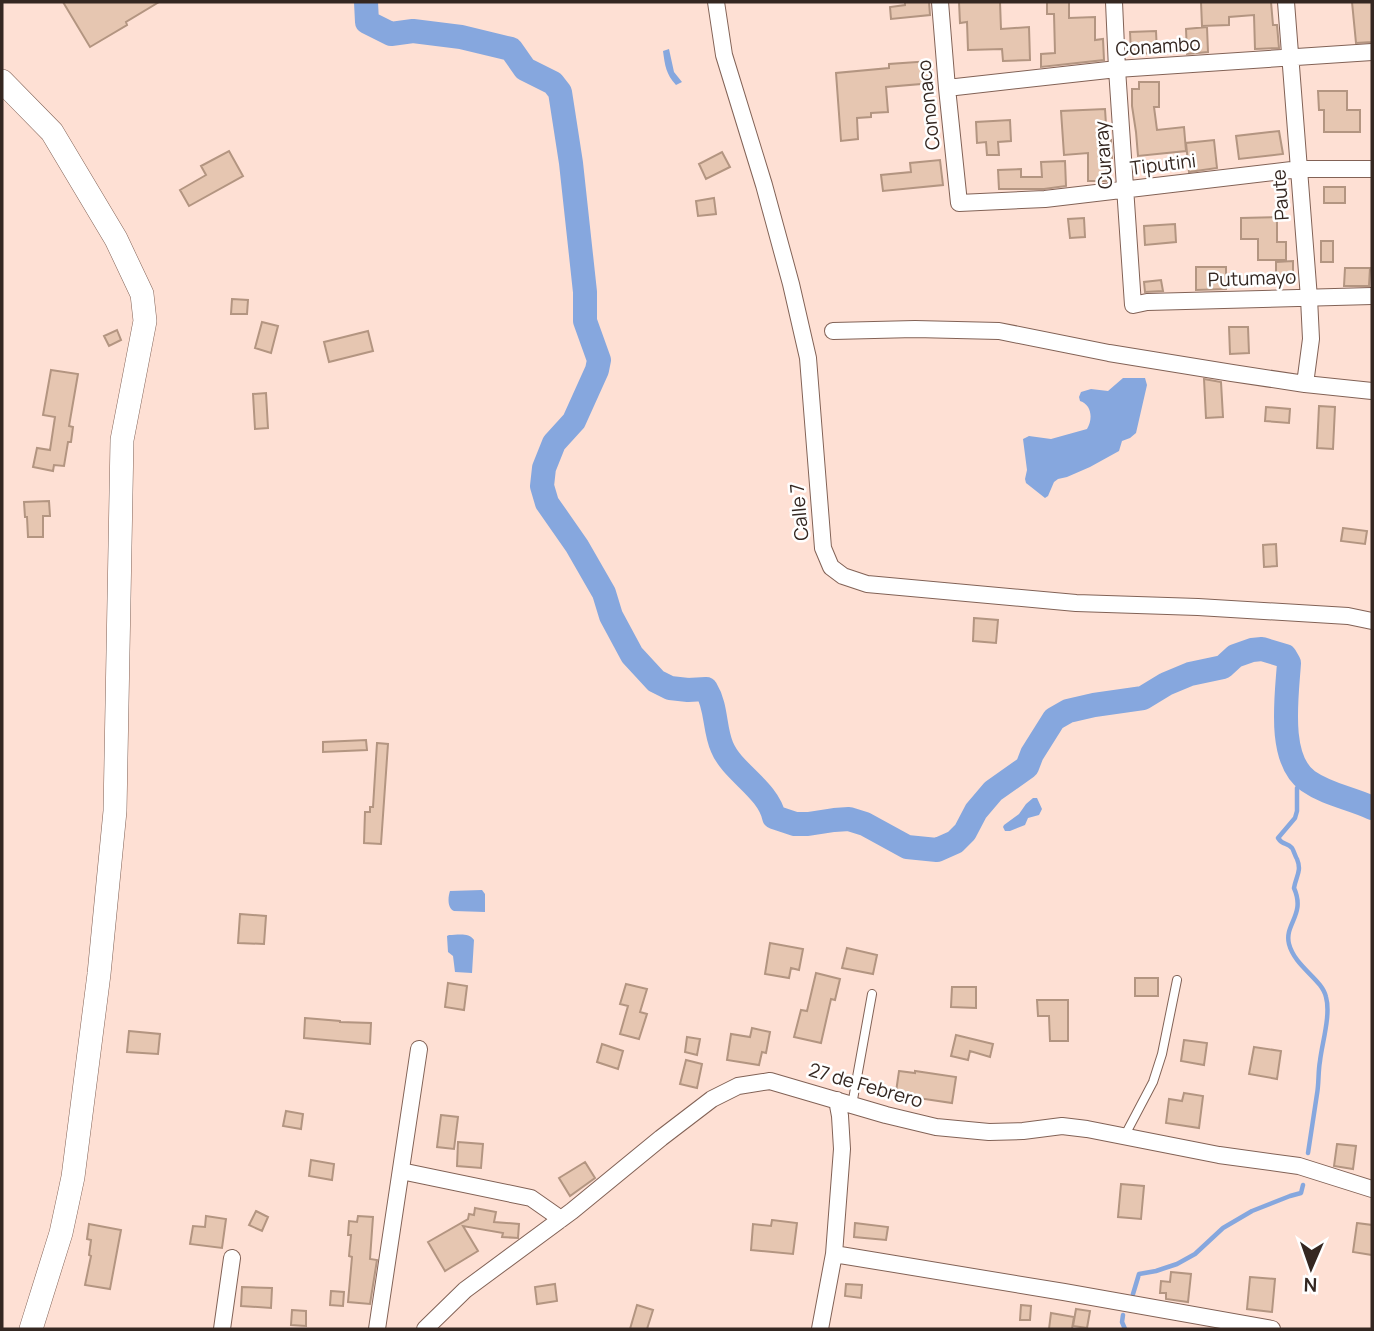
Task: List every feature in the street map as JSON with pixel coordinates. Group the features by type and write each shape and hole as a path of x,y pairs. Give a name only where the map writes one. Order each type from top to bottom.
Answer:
{"street":[{"name":"Calle 7","path":"716,2 723,55 764,185 808,358 823,548 831,566 843,576 881,586 1076,603 1334,615 1372,621"},
{"name":"Cononaco","path":"940,2 959,203"},
{"name":"Curaray","path":"1114,2 1133,305"},
{"name":"Paute","path":"1286,2 1311,339 1304,384"},
{"name":"Conambo","path":"947,88 1117,69 1372,52"},
{"path":"2,80 52,132 116,239 142,294 145,321 122,440 116,811 99,974 73,1177 61,1233 32,1329"},
{"name":"Tiputini","path":"959,203 1045,198 1300,169 1372,169"},
{"name":"Putumayo","path":"1133,305 1147,302 1372,296"},
{"path":"833,331 999,331 1122,355 1304,384 1372,391"},
{"path":"377,1329 419,1049"},
{"name":"27 de Febrero","path":"425,1329 465,1290 561,1219 712,1099 738,1086 770,1081 936,1127 989,1132 1062,1126 1087,1129 1219,1155 1299,1166 1372,1189"},
{"path":"820,1329 834,1254 842,1149 840,1116 844,1103"},
{"path":"401,1171 531,1198 561,1219"},
{"path":"834,1254 1268,1329"},
{"path":"223,1329 232,1258"}],"lane":[{"path":"1124,1137 1156,1073 1177,980"},
{"path":"844,1103 872,994"}],"water":[{"path":"669,49 674,72 682,82 676,85 664,61 663,51"},
{"path":"1123,378 1145,378 1147,385 1136,433 1122,441 1119,451 1090,467 1058,479 1045,498 1026,483 1023,439 1029,436 1051,439 1087,429 1090,413 1087,406 1080,401 1081,392 1091,389 1108,391"},
{"path":"1033,798 1037,798 1042,809 1039,815 1028,818 1025,825 1005,831 1004,825 1019,814"},
{"path":"482,890 485,894 485,912 454,911 450,907 450,891"},
{"path":"449,935 466,935 474,940 472,973 455,972 453,956 448,952"}],"building":[{"path":"63,2 159,2 90,47"},
{"path":"905,2 929,2 930,15 891,19 890,7 905,5"},
{"path":"959,2 1000,2 1001,29 1029,27 1030,60 1003,61 1002,49 968,50 967,22 960,23"},
{"path":"1047,2 1069,2 1069,18 1095,17 1095,40 1103,39 1104,60 1041,67 1041,54 1055,53 1054,14 1047,14"},
{"path":"1201,2 1271,2 1279,48 1255,49 1254,15 1229,17 1229,25 1202,26"},
{"path":"1352,2 1372,2 1372,42 1356,43"},
{"path":"1207,27 1208,52 1187,54 1186,29"},
{"path":"1156,31 1157,53 1131,54 1130,32"},
{"path":"931,61 933,83 886,87 888,112 871,113 871,117 857,118 858,139 841,141 836,73 889,68 889,64"},
{"path":"1139,82 1159,82 1159,107 1154,107 1157,130 1184,127 1186,151 1138,156 1132,89 1139,89"},
{"path":"1318,91 1347,91 1347,110 1360,110 1360,132 1324,132 1324,110 1319,110"},
{"path":"1105,109 1107,140 1111,140 1112,158 1106,158 1106,181 1088,181 1088,153 1064,155 1061,111"},
{"path":"1010,120 1011,141 998,142 999,155 987,155 986,142 977,143 976,122"},
{"path":"1279,131 1283,154 1239,159 1236,136"},
{"path":"1214,140 1217,168 1189,172 1186,143"},
{"path":"229,151 243,176 189,206 180,190 206,175 201,166"},
{"path":"722,152 730,167 706,179 699,164"},
{"path":"940,160 943,185 883,191 881,175 911,172 910,163"},
{"path":"1065,161 1066,186 999,189 998,170 1021,169 1021,177 1042,177 1041,162"},
{"path":"1324,187 1345,187 1345,203 1324,203"},
{"path":"714,198 716,214 698,216 696,201"},
{"path":"1277,217 1277,242 1286,242 1286,260 1258,260 1258,239 1241,239 1241,218"},
{"path":"1084,218 1085,237 1070,238 1068,219"},
{"path":"1175,224 1176,242 1145,245 1144,226"},
{"path":"1321,241 1333,241 1333,262 1321,262"},
{"path":"1293,261 1293,279 1276,279 1276,262"},
{"path":"1196,267 1226,267 1226,289 1196,290"},
{"path":"1345,268 1370,268 1369,286 1344,286"},
{"path":"1161,280 1163,291 1145,292 1144,282"},
{"path":"232,299 248,300 247,314 231,314"},
{"path":"262,322 278,326 271,353 255,348"},
{"path":"1229,327 1248,327 1249,353 1230,354"},
{"path":"117,330 121,340 109,346 104,336"},
{"path":"368,331 373,351 329,362 324,342"},
{"path":"51,370 78,374 69,426 73,427 71,442 68,442 64,466 54,465 53,471 33,467 37,448 50,450 55,417 43,415"},
{"path":"1204,379 1221,382 1223,417 1206,418"},
{"path":"266,393 268,428 255,429 253,394"},
{"path":"1319,406 1335,407 1333,449 1317,448"},
{"path":"1266,407 1290,409 1289,423 1265,421"},
{"path":"49,501 50,516 43,516 43,537 28,537 24,502"},
{"path":"1343,528 1367,531 1365,544 1341,541"},
{"path":"1276,544 1277,566 1264,567 1263,545"},
{"path":"974,618 998,620 996,643 973,641"},
{"path":"366,740 367,750 323,752 323,742"},
{"path":"377,743 388,744 381,844 364,843 365,812 370,812 370,807 373,807"},
{"path":"240,914 266,916 264,944 238,943"},
{"path":"770,943 803,949 799,970 791,968 789,978 765,974"},
{"path":"847,948 877,955 873,974 842,968"},
{"path":"816,973 840,979 835,1000 831,999 821,1043 794,1037 801,1010 807,1011"},
{"path":"1135,978 1158,978 1158,996 1135,996"},
{"path":"448,983 467,986 464,1010 445,1007"},
{"path":"626,984 647,989 640,1012 647,1014 639,1039 620,1034 628,1006 620,1004"},
{"path":"952,987 976,987 976,1008 951,1007"},
{"path":"1037,1000 1068,1000 1068,1041 1050,1041 1049,1016 1038,1016"},
{"path":"305,1018 371,1023 370,1044 304,1038"},
{"path":"752,1028 770,1032 766,1053 762,1052 759,1065 727,1060 731,1034 750,1037"},
{"path":"129,1031 160,1034 158,1054 127,1052"},
{"path":"956,1035 993,1044 990,1057 970,1051 968,1060 951,1056"},
{"path":"687,1037 700,1039 697,1055 685,1052"},
{"path":"1184,1040 1207,1043 1204,1065 1181,1061"},
{"path":"602,1044 623,1051 618,1069 597,1062"},
{"path":"1254,1047 1281,1051 1277,1079 1249,1074"},
{"path":"686,1060 702,1064 697,1088 680,1084"},
{"path":"899,1071 956,1077 952,1103 896,1092"},
{"path":"1184,1093 1203,1096 1199,1128 1166,1123 1169,1099 1182,1101"},
{"path":"286,1111 303,1114 301,1129 283,1126"},
{"path":"441,1115 458,1117 454,1149 437,1147"},
{"path":"458,1142 483,1144 481,1168 457,1166"},
{"path":"1337,1144 1356,1146 1353,1169 1334,1166"},
{"path":"311,1160 334,1164 332,1180 309,1176"},
{"path":"585,1162 595,1178 570,1196 559,1178"},
{"path":"1121,1184 1144,1186 1141,1219 1118,1217"},
{"path":"475,1208 496,1212 494,1222 519,1224 518,1238 502,1237 503,1233 463,1226 478,1251 445,1271 428,1242 468,1219 469,1214 474,1215"},
{"path":"256,1211 268,1217 262,1231 249,1225"},
{"path":"206,1216 226,1219 222,1248 190,1244 193,1226 205,1227"},
{"path":"358,1216 373,1217 370,1259 377,1260 370,1304 348,1302 352,1257 349,1256 349,1221 357,1222"},
{"path":"772,1220 797,1223 793,1254 751,1250 753,1224 771,1226"},
{"path":"855,1223 888,1227 886,1240 854,1237"},
{"path":"1357,1223 1372,1225 1372,1255 1353,1252"},
{"path":"89,1224 121,1230 110,1289 85,1285 91,1256 91,1240 87,1239"},
{"path":"1171,1272 1191,1274 1188,1302 1166,1299 1166,1293 1160,1293 1161,1281 1170,1282"},
{"path":"1250,1277 1275,1279 1272,1312 1247,1309"},
{"path":"555,1284 557,1301 537,1304 535,1287"},
{"path":"846,1284 862,1285 861,1298 845,1296"},
{"path":"242,1287 272,1288 271,1308 241,1306"},
{"path":"331,1291 344,1292 343,1306 330,1305"},
{"path":"637,1305 653,1310 647,1329 630,1329"},
{"path":"1021,1305 1031,1306 1030,1320 1020,1320"},
{"path":"1076,1309 1090,1311 1087,1328 1073,1326"},
{"path":"292,1310 306,1311 306,1326 291,1325"},
{"path":"1051,1313 1074,1317 1072,1329 1049,1329"}],"waterway":[{"path":"366,2 367,22 391,34 413,31 461,37 511,49 525,69 553,83 560,92 571,163 585,292 585,321 599,360 574,421 554,443 544,468 542,486 547,503 577,546 604,593 611,616 632,655 656,681 670,688 706,689 722,747 734,765 765,798 774,817 795,824 849,819 865,824 907,847 937,850 955,842 993,791 1027,767 1054,719 1068,711 1143,698 1190,674 1223,667 1235,656 1262,649 1285,656 1289,663 1286,726 1292,758 1298,771 1323,790 1372,808"},
{"path":"1308,1153 1327,1004 1324,990 1297,959 1289,944 1289,931 1298,905 1294,888 1299,867 1292,848 1278,838 1295,818 1297,788 1309,782"},
{"path":"1133,1294 1139,1274 1177,1264 1195,1254 1223,1228 1252,1211 1301,1193 1303,1185"},
{"path":"1123,1315 1125,1329"}]}
